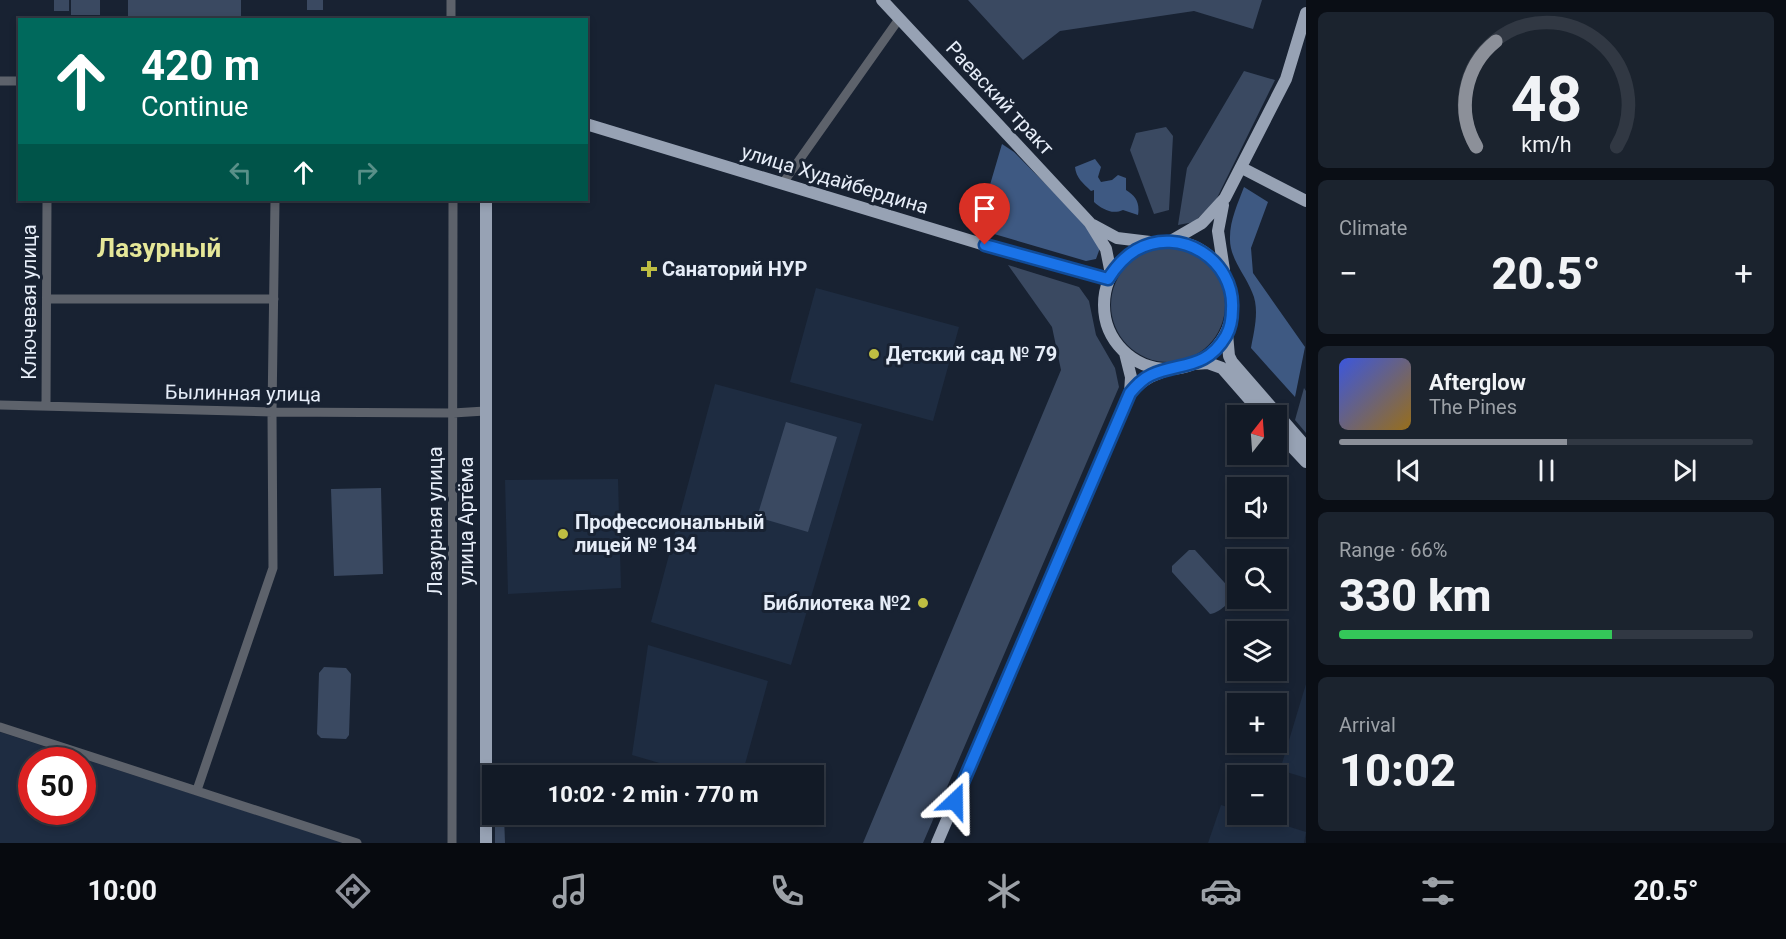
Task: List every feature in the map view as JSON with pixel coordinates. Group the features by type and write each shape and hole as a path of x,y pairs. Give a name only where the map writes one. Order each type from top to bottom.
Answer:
{"main road":[{"name":"Раевский тракт","path":"882,0 1090,223 1106,249 1110,277"},
{"path":"1170,242 1202,223 1225,198 1290,70 1306,13"},
{"name":"улица Худайбердина","path":"588,125 985,245 1110,277"},
{"path":"1242,168 1306,201"},
{"path":"1225,198 1218,231 1224,274 1231,291 1232,302 1232,316 1227,334 1228,356 1306,447"},
{"name":"улица Артёма","path":"486,201 486,843"},
{"name":"Раевский тракт","path":"1090,223 1117,238 1154,243"},
{"path":"1168,370 1150,368 1137,362 1114,340 1104,313 1103,298 1110,277 1124,258 1137,249 1154,243 1170,242 1181,243 1202,251 1224,274"},
{"path":"1193,364 1209,355 1227,334"},
{"path":"1125,353 1131,377 1130,393"},
{"path":"937,843 1130,393 1140,382 1151,375 1193,364 1208,363 1222,369 1254,405"},
{"path":"1287,442 1306,462"}],"street":[{"path":"451,0 451,18"},
{"path":"783,183 899,19"},
{"path":"0,81 18,81"},
{"name":"Ключевая улица","path":"46,405 47,201"},
{"path":"197,790 273,568 272,412 275,201"},
{"name":"Лазурная улица","path":"452,843 453,201"},
{"path":"48,299 274,299"},
{"name":"Былинная улица","path":"0,405 272,412 453,413 485,411"},
{"path":"0,727 357,843"}],"shaded area":[{"path":"54,0 69,0 69,11 54,11"},
{"path":"71,0 100,0 100,15 71,15"},
{"path":"128,0 241,0 241,18 128,18"},
{"path":"307,0 323,0 323,10 307,10"},
{"path":"968,0 1262,0 1253,29 1194,11 1060,31 1023,60"},
{"path":"1244,71 1275,80 1215,202 1194,222 1178,225 1187,168"},
{"path":"1166,127 1173,136 1169,210 1154,214 1130,150 1136,133"},
{"path":"1002,144 1014,152 1087,226 1100,248 1096,259 1086,261 977,229"},
{"path":"1095,159 1101,167 1098,177 1101,182 1112,180 1118,175 1126,178 1126,190 1136,200 1138,215 1123,210 1115,212 1107,210 1094,202 1094,190 1091,191 1080,180 1075,167"},
{"path":"1244,187 1268,202 1251,248 1253,273 1305,347 1295,397 1251,348 1256,306 1230,245 1233,218"},
{"path":"1168,248 1190,252 1208,265 1221,283 1225,305 1221,327 1208,345 1190,358 1168,362 1146,358 1128,345 1115,327 1111,305 1115,283 1128,265 1146,252"},
{"path":"1008,265 1079,287 1089,301 1096,335 1115,368 1119,387 923,843 863,843 1061,370 1052,327"},
{"name":"Детский сад № 79","path":"816,288 959,327 933,421 790,382"},
{"path":"715,384 862,424 791,665 651,622"},
{"path":"1304,388 1306,391 1306,433 1295,420"},
{"path":"786,422 837,437 808,532 757,517"},
{"name":"Профессиональный лицей № 134","path":"618,479 621,588 508,594 505,480"},
{"path":"381,488 383,574 334,576 331,489"},
{"path":"1189,550 1195,550 1227,585 1227,604 1210,614 1172,572 1172,566"},
{"path":"648,645 768,681 745,765 666,765 632,755"},
{"path":"324,667 346,668 351,674 349,735 346,739 321,738 317,734 319,673"},
{"path":"1306,684 1306,778 1287,772 1287,765 1282,765"},
{"path":"0,732 46,747 18,747 18,825 96,825 96,763 344,843 0,843"},
{"path":"1221,805 1227,807 1227,825 1283,825 1306,832 1304,843 1208,843"},
{"path":"495,825 504,825 505,843 495,843"}],"place":[{"name":"Санаторий НУР","path":"649,269"},
{"name":"Детский сад № 79","path":"874,354"},
{"name":"Профессиональный лицей № 134","path":"563,534"},
{"name":"Библиотека №2","path":"923,603"}],"district":[{"name":"Лазурный","path":"159,248"}],"route":[{"path":"955,801 1130,393 1140,382 1151,375 1193,364 1209,355 1227,334 1232,316 1231,291 1224,274 1202,251 1181,243 1154,243 1137,249 1124,258 1108,279 985,245"}]}
